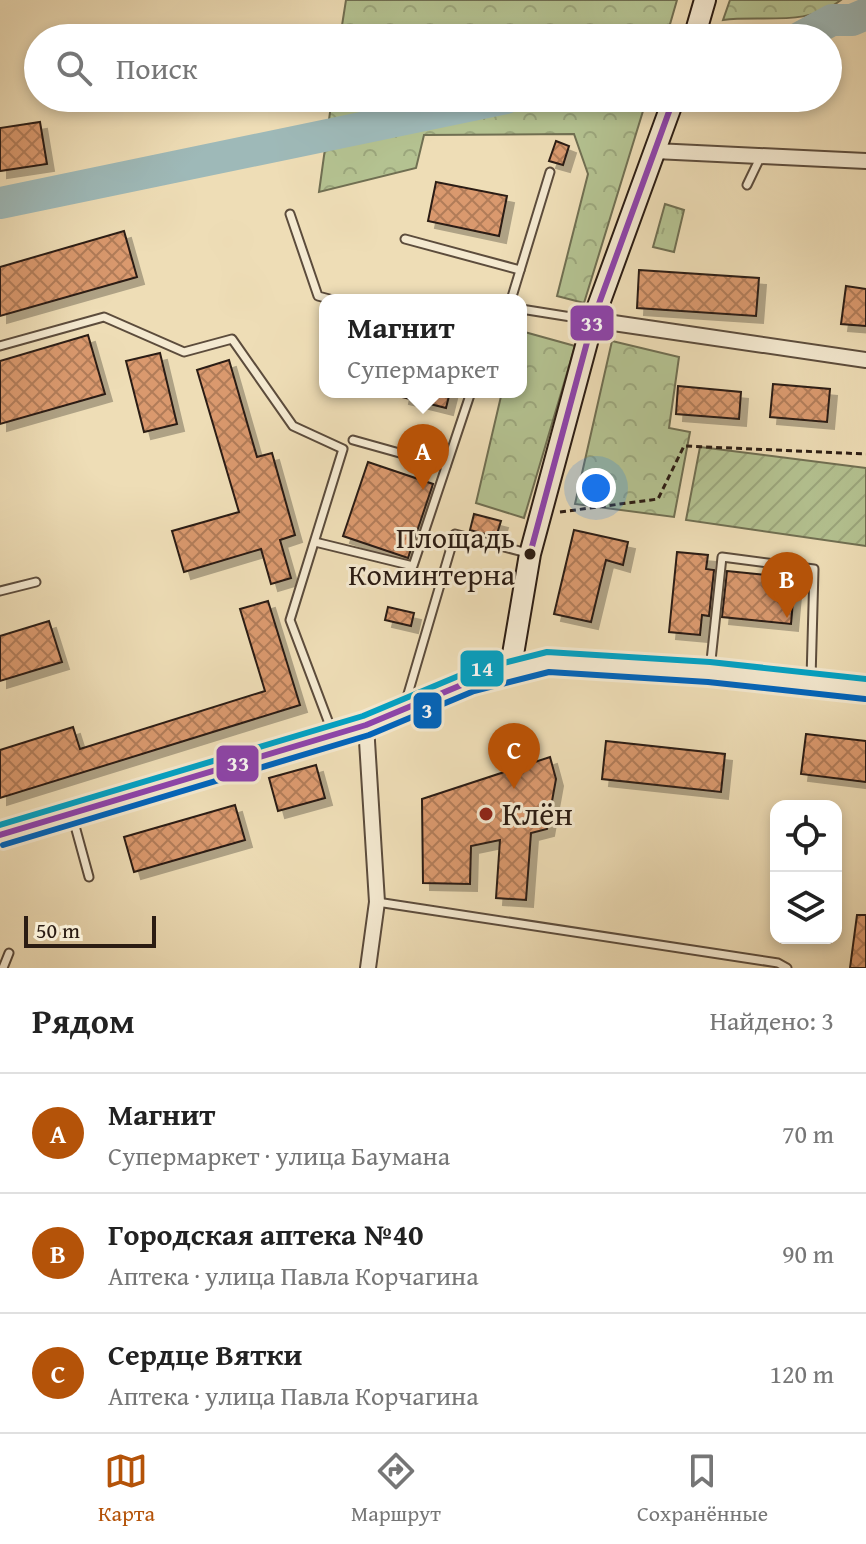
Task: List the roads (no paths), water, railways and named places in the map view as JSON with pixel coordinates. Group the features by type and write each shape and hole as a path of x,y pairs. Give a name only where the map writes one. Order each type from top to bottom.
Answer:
{"main road":[{"path":"698,24 705,0"},
{"path":"510,672 530,554 593,320 669,112"},
{"path":"0,835 366,725 471,681 548,662 709,672 866,689"}],"street":[{"path":"655,151 866,161"},
{"path":"593,320 866,360"},
{"path":"366,725 377,902 368,968"}],"lane":[{"path":"747,185 760,158"},
{"path":"513,294 550,172"},
{"path":"290,214 319,296"},
{"path":"405,239 520,270"},
{"path":"527,310 593,320"},
{"path":"0,346 104,317 184,352 232,339 293,426 343,449 290,620 334,735"},
{"path":"315,542 413,566 469,398"},
{"path":"353,440 446,466"},
{"path":"403,709 455,534 530,554"},
{"path":"709,672 722,557 814,569 811,684"},
{"path":"0,591 36,582"},
{"path":"71,813 89,877"},
{"path":"377,902 778,963 787,968"},
{"path":"3,968 9,953"}],"waterway":[{"path":"825,24 832,20 852,20 866,14"},
{"path":"0,203 439,112"}],"place":[{"name":"Магнит","path":"423,490"},
{"name":"Площадь Коминтерна","path":"530,554"},
{"name":"Городская аптека №40","path":"787,618"},
{"name":"Сердце Вятки","path":"514,789"},
{"name":"Клён","path":"486,814"}]}
